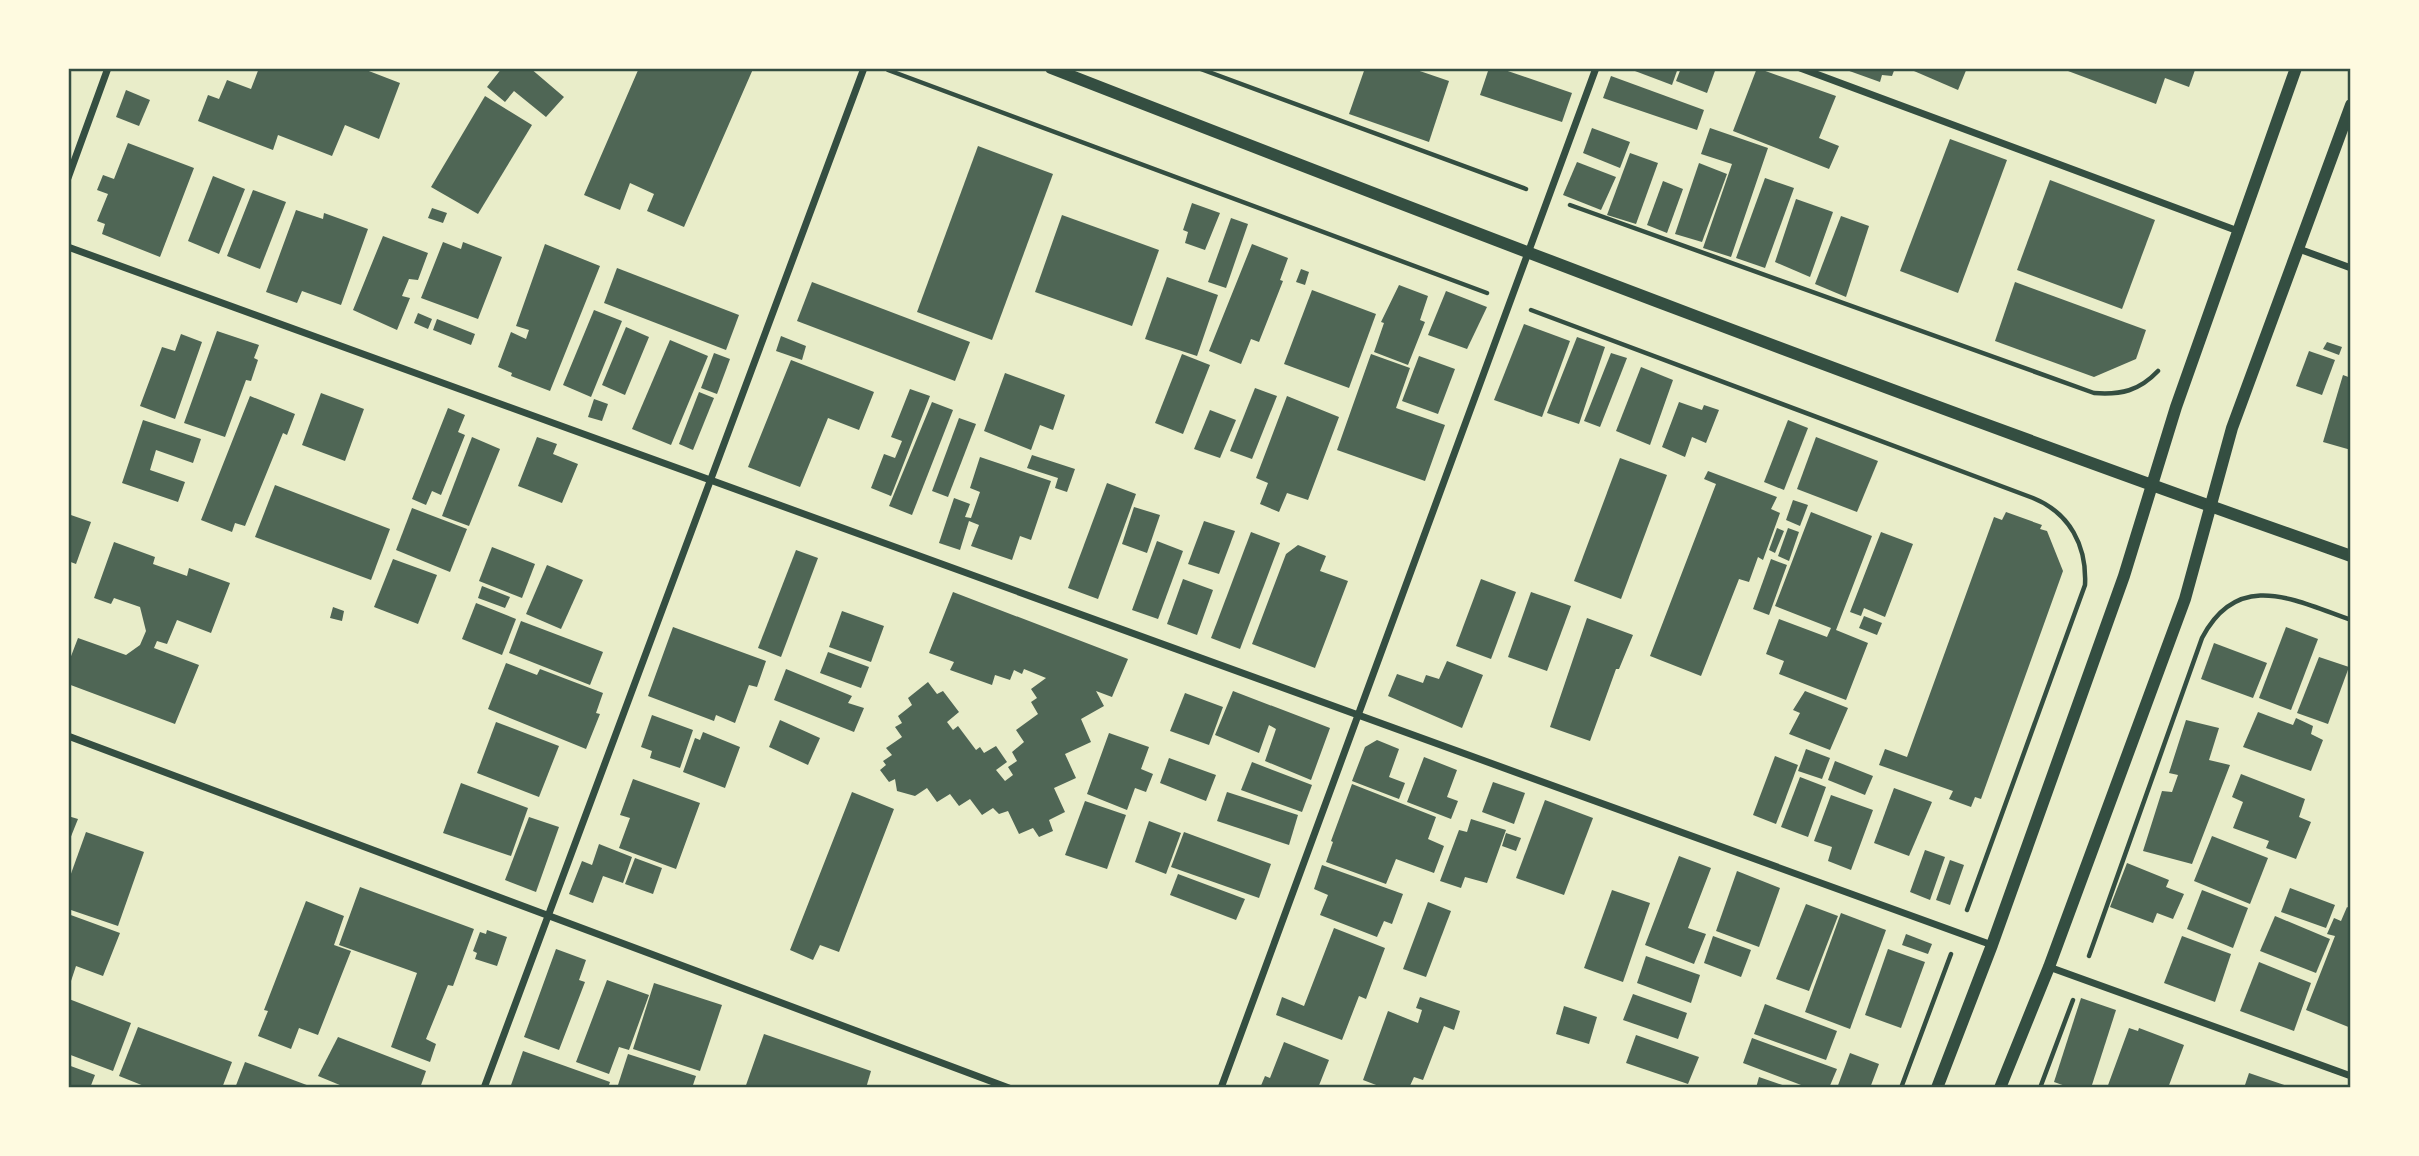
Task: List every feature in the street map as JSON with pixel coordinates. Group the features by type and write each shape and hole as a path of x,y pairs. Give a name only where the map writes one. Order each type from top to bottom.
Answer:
{"street":[{"path":"68,178 108,68"},
{"path":"484,1088 863,68"},
{"path":"1051,68 1528,254 2154,487 2351,556"},
{"path":"1221,1088 1356,714 1596,68"},
{"path":"1800,68 2238,231"},
{"path":"1937,1088 1992,945 2154,487 2176,408 2296,68"},
{"path":"2000,1088 2049,967 2185,599 2212,507 2231,428 2351,106"},
{"path":"68,247 1958,935 1992,945"},
{"path":"2299,249 2351,268"},
{"path":"68,736 1009,1088"},
{"path":"2049,967 2351,1076"}],"path":[{"path":"882,68 2053,506 2077,537 2086,563 2085,585 1901,1088"},
{"path":"1198,68 1549,198 2094,393 2116,394 2137,389 2157,373 2163,363"},
{"path":"2040,1088 2212,620 2241,598 2261,594 2281,595 2351,620"}],"building":[{"path":"259,68 361,68 400,83 379,139 345,125 332,156 278,135 273,150 198,121 208,95 219,99 227,80 251,89"},
{"path":"502,68 530,68 564,97 546,117 514,91 505,102 487,87"},
{"path":"639,68 753,69 684,227 647,211 654,194 630,183 620,210 584,195"},
{"path":"1365,68 1411,68 1449,81 1429,142 1349,114"},
{"path":"1489,68 1499,68 1572,93 1562,122 1480,95"},
{"path":"1627,68 1678,68 1672,85"},
{"path":"1681,68 1716,68 1707,93 1676,81"},
{"path":"1757,68 1836,96 1819,138 1839,146 1829,169 1733,131"},
{"path":"1841,68 1895,68 1892,76 1882,75 1880,82"},
{"path":"1907,68 1967,68 1958,90"},
{"path":"2060,68 2195,70 2189,87 2165,78 2156,104"},
{"path":"1611,76 1704,110 1697,130 1603,98"},
{"path":"126,90 150,100 139,126 116,117"},
{"path":"485,96 532,125 478,214 431,187"},
{"path":"1592,128 1630,142 1620,168 1583,153"},
{"path":"1710,128 1768,148 1731,257 1703,248 1732,164 1701,154"},
{"path":"1950,139 2007,160 1958,293 1900,271"},
{"path":"128,143 194,168 160,257 102,234 105,224 97,221 108,194 97,190 103,175 114,179"},
{"path":"978,146 1053,174 992,340 917,312"},
{"path":"1630,153 1658,163 1636,224 1607,215"},
{"path":"1577,162 1616,177 1601,210 1563,195"},
{"path":"1699,163 1727,174 1702,242 1675,234"},
{"path":"213,176 245,189 219,254 188,241"},
{"path":"1765,178 1794,188 1765,268 1736,258"},
{"path":"2050,180 2155,220 2122,309 2017,270"},
{"path":"1663,181 1683,189 1667,233 1647,225"},
{"path":"253,190 286,202 260,269 227,256"},
{"path":"1796,199 1833,212 1810,277 1775,262"},
{"path":"1192,203 1220,213 1205,250 1185,243 1188,232 1183,230"},
{"path":"432,208 447,213 443,223 428,218"},
{"path":"296,210 323,219 324,213 368,229 341,305 302,291 297,303 266,292"},
{"path":"1062,215 1159,250 1132,326 1035,292"},
{"path":"1841,216 1869,226 1846,297 1815,284"},
{"path":"1231,218 1248,224 1226,288 1208,282"},
{"path":"383,236 428,253 418,280 409,279 402,296 410,298 397,330 353,310"},
{"path":"443,242 461,249 463,242 502,257 478,319 421,298"},
{"path":"545,244 600,266 550,391 511,376 512,373 498,367 511,332 526,339 529,330 516,326"},
{"path":"1252,244 1288,258 1280,280 1283,281 1259,342 1251,339 1241,364 1209,351"},
{"path":"617,268 739,315 726,350 604,303"},
{"path":"1301,269 1309,272 1305,285 1296,282"},
{"path":"1167,277 1218,295 1197,356 1145,339"},
{"path":"812,282 970,342 955,381 797,321"},
{"path":"2015,282 2146,330 2136,359 2094,377 1995,341"},
{"path":"1399,285 1428,296 1420,320 1425,322 1408,365 1374,352 1384,323 1381,322"},
{"path":"1312,290 1376,314 1349,388 1284,364"},
{"path":"1446,291 1487,307 1467,349 1428,335"},
{"path":"594,310 622,321 591,397 563,385"},
{"path":"418,313 432,319 428,329 414,323"},
{"path":"437,319 475,334 471,345 433,330"},
{"path":"1524,324 1570,341 1542,417 1494,400"},
{"path":"626,327 649,337 625,395 602,385"},
{"path":"217,331 259,345 254,358 258,360 251,381 246,380 225,437 184,423"},
{"path":"181,334 202,342 175,419 140,406 162,347 175,351"},
{"path":"781,336 806,346 802,360 776,351"},
{"path":"1577,337 1605,347 1579,424 1547,413"},
{"path":"670,340 708,356 671,445 632,429"},
{"path":"2327,342 2342,347 2339,355 2323,349"},
{"path":"2309,351 2335,360 2322,395 2296,386"},
{"path":"714,353 730,359 717,394 701,388"},
{"path":"1611,353 1627,358 1600,427 1584,421"},
{"path":"1182,354 1210,365 1183,434 1155,423"},
{"path":"1371,354 1410,368 1396,408 1445,425 1425,481 1337,450"},
{"path":"1419,356 1455,369 1438,414 1402,401"},
{"path":"791,360 874,392 859,430 828,418 800,487 748,467"},
{"path":"1641,367 1673,380 1650,445 1616,431"},
{"path":"1005,373 1065,395 1053,430 1040,425 1031,450 984,431"},
{"path":"2343,375 2351,378 2351,450 2323,442"},
{"path":"1255,388 1277,396 1252,459 1230,451"},
{"path":"910,389 930,396 891,496 871,488 884,454 895,458 902,441 891,437"},
{"path":"699,392 714,398 693,450 679,444"},
{"path":"321,393 364,409 345,461 302,445"},
{"path":"250,396 295,414 287,435 283,433 245,526 235,523 232,532 201,520"},
{"path":"1287,396 1339,417 1308,500 1287,493 1279,512 1260,504 1268,483 1256,478"},
{"path":"594,399 608,404 602,421 588,417"},
{"path":"932,402 953,410 912,515 889,506"},
{"path":"1679,402 1702,410 1704,405 1719,410 1706,443 1692,437 1685,457 1662,447"},
{"path":"448,408 465,415 458,432 465,435 441,495 432,491 426,505 412,499"},
{"path":"1210,410 1236,420 1220,458 1194,449"},
{"path":"959,418 976,424 948,497 932,491"},
{"path":"143,420 201,439 193,463 156,450 150,470 185,482 178,502 122,483"},
{"path":"1788,420 1808,428 1784,490 1764,482"},
{"path":"472,437 500,449 469,526 442,516"},
{"path":"537,437 557,444 553,454 578,464 562,503 518,486"},
{"path":"1816,437 1878,461 1857,512 1797,489"},
{"path":"1032,455 1075,469 1067,492 1055,488 1058,478 1027,468"},
{"path":"980,457 1051,481 1031,540 1020,536 1012,560 971,546 979,525 969,521 960,550 939,543 954,498 970,504 965,517 971,518 980,492 970,488"},
{"path":"1620,458 1667,475 1621,599 1574,581"},
{"path":"1708,471 1777,497 1771,509 1780,513 1763,560 1758,557 1749,582 1739,579 1701,676 1650,656 1716,484 1704,479"},
{"path":"1107,483 1136,494 1098,599 1068,588"},
{"path":"275,485 390,529 371,580 255,537"},
{"path":"1793,500 1808,505 1800,526 1786,520"},
{"path":"1134,507 1160,515 1147,553 1122,544"},
{"path":"412,508 467,529 450,572 396,550"},
{"path":"1811,512 1872,536 1836,630 1868,643 1846,700 1779,674 1784,661 1766,654 1779,619 1827,637 1831,628 1775,606"},
{"path":"2006,512 2042,525 2040,529 2047,531 2063,571 1981,799 1975,797 1971,807 1949,799 1953,791 1879,765 1885,749 1907,757 1994,517 2002,520"},
{"path":"68,514 91,522 76,564 68,561"},
{"path":"1204,521 1235,531 1219,574 1188,564"},
{"path":"1777,528 1784,531 1775,553 1769,550"},
{"path":"1788,528 1799,532 1789,561 1778,556"},
{"path":"1251,532 1280,543 1240,649 1211,638"},
{"path":"1881,532 1913,544 1885,617 1864,608 1861,616 1850,612"},
{"path":"1157,541 1183,551 1158,619 1132,610"},
{"path":"114,542 155,557 153,564 187,576 189,568 230,583 211,633 177,620 167,644 157,641 154,648 199,665 175,724 68,684 68,664 78,638 126,655 140,645 146,631 140,607 114,598 111,604 94,598"},
{"path":"1298,545 1326,556 1320,571 1348,581 1315,668 1252,644 1286,554"},
{"path":"492,547 535,564 522,598 479,581"},
{"path":"796,550 818,558 781,657 758,648"},
{"path":"393,559 437,575 418,624 374,607"},
{"path":"1771,559 1787,565 1769,615 1753,609"},
{"path":"547,565 583,580 561,629 526,614"},
{"path":"1183,579 1213,590 1197,635 1167,624"},
{"path":"1481,579 1516,592 1491,659 1456,646"},
{"path":"482,586 510,597 505,608 478,598"},
{"path":"953,592 1128,659 1112,697 1096,691 1104,706 1081,719 1091,742 1065,754 1076,778 1054,788 1065,812 1049,820 1053,831 1039,837 1033,828 1019,834 1008,811 999,814 993,808 982,815 970,799 959,806 950,794 937,802 927,788 915,796 897,791 895,779 889,782 880,770 886,765 883,761 892,755 886,748 902,737 895,727 902,723 898,716 912,705 908,698 928,682 937,694 943,691 959,712 947,722 953,730 958,726 976,750 980,747 984,753 996,746 1007,762 996,770 1005,781 1013,775 1008,767 1017,761 1012,752 1024,742 1016,730 1038,714 1031,702 1037,698 1031,689 1046,678 1024,669 1022,674 1014,670 1010,680 995,675 992,685 950,670 954,662 929,653"},
{"path":"1531,592 1571,606 1547,671 1508,657"},
{"path":"476,603 516,619 502,655 462,639"},
{"path":"333,607 344,611 342,621 330,618"},
{"path":"842,611 884,626 871,662 829,647"},
{"path":"1864,616 1882,623 1877,635 1859,628"},
{"path":"1587,618 1633,635 1619,669 1616,669 1590,741 1550,727"},
{"path":"521,621 603,652 590,685 509,653"},
{"path":"673,627 766,661 757,687 749,685 735,723 716,715 714,721 648,696"},
{"path":"2286,627 2318,639 2291,710 2259,698"},
{"path":"2214,643 2267,663 2253,698 2201,679"},
{"path":"828,652 869,667 861,688 820,673"},
{"path":"2319,657 2349,667 2328,724 2297,713"},
{"path":"1447,661 1483,675 1462,728 1388,696 1397,674 1423,683 1426,675 1439,679"},
{"path":"506,663 537,675 540,669 603,693 596,713 600,714 586,749 488,709"},
{"path":"786,669 852,696 848,703 864,708 854,732 774,700"},
{"path":"1233,691 1330,728 1311,780 1265,761 1276,729 1269,725 1259,753 1215,735"},
{"path":"1805,691 1848,708 1830,750 1789,734 1800,713 1793,710"},
{"path":"1185,693 1223,707 1209,745 1170,731"},
{"path":"2258,712 2293,725 2296,718 2313,726 2311,734 2323,740 2311,771 2243,747"},
{"path":"652,715 693,730 680,768 650,758 652,751 641,747"},
{"path":"780,720 820,738 808,765 769,747"},
{"path":"2186,720 2219,728 2209,760 2230,765 2192,864 2143,851 2162,791 2172,792 2178,775 2169,773"},
{"path":"496,722 559,746 539,797 477,773"},
{"path":"703,732 740,747 725,788 683,772 695,738 700,740"},
{"path":"1109,733 1149,747 1141,769 1153,774 1146,792 1135,788 1127,810 1087,794"},
{"path":"1377,740 1399,749 1389,777 1405,783 1399,799 1352,781 1365,747"},
{"path":"1806,749 1830,758 1822,779 1798,771"},
{"path":"1775,756 1798,765 1776,824 1753,815"},
{"path":"1424,757 1457,770 1447,797 1458,801 1451,819 1407,802"},
{"path":"1169,758 1216,775 1206,801 1160,783"},
{"path":"1835,761 1873,776 1865,795 1828,780"},
{"path":"1252,762 1312,785 1302,812 1241,790"},
{"path":"2241,774 2305,799 2299,817 2311,822 2296,859 2266,848 2269,841 2233,828 2243,802 2232,797"},
{"path":"1800,777 1826,787 1808,837 1781,827"},
{"path":"633,779 700,803 676,869 619,848 630,818 620,815"},
{"path":"1493,782 1525,793 1514,824 1482,812"},
{"path":"461,783 528,808 511,856 443,833"},
{"path":"1352,784 1436,817 1428,839 1444,846 1434,873 1396,859 1386,884 1326,862"},
{"path":"1894,788 1932,802 1909,856 1874,843"},
{"path":"852,792 894,809 839,952 820,945 813,960 790,950"},
{"path":"1227,792 1298,815 1289,845 1217,821"},
{"path":"1831,795 1873,810 1851,870 1828,861 1832,847 1814,841"},
{"path":"1545,800 1593,818 1564,895 1516,878"},
{"path":"1085,801 1126,815 1107,869 1065,855"},
{"path":"68,816 78,819 68,844"},
{"path":"529,817 559,827 536,892 505,880"},
{"path":"1471,819 1506,830 1487,883 1465,877 1461,888 1440,881 1459,830 1467,832"},
{"path":"1149,821 1181,833 1166,874 1135,862"},
{"path":"86,832 144,852 118,926 68,909 68,882"},
{"path":"1184,832 1271,864 1259,898 1171,867"},
{"path":"1506,833 1521,838 1516,851 1502,846"},
{"path":"2212,836 2268,858 2250,904 2194,881"},
{"path":"599,844 632,857 623,883 603,876 593,903 569,894 582,861 592,865"},
{"path":"1925,850 1945,857 1930,900 1910,892"},
{"path":"1679,856 1711,868 1688,928 1706,934 1694,964 1645,945"},
{"path":"635,858 662,868 653,894 625,884"},
{"path":"1950,860 1964,865 1950,905 1936,900"},
{"path":"2127,863 2169,880 2166,887 2184,894 2173,919 2157,913 2153,923 2110,907"},
{"path":"1322,865 1403,894 1392,924 1384,921 1377,937 1320,915 1328,895 1314,889"},
{"path":"1737,871 1780,888 1759,947 1716,931"},
{"path":"1178,874 1245,899 1236,920 1170,895"},
{"path":"360,887 474,929 453,986 448,985 426,1039 436,1044 430,1062 391,1047 417,973 339,945"},
{"path":"2290,888 2335,905 2326,928 2281,912"},
{"path":"1612,890 1650,903 1623,982 1584,968"},
{"path":"2202,890 2248,908 2233,948 2187,929"},
{"path":"306,901 344,916 334,945 351,951 318,1035 299,1028 291,1049 258,1036 268,1011 264,1010"},
{"path":"1428,902 1451,911 1426,977 1403,969"},
{"path":"1806,904 1838,916 1809,991 1776,979"},
{"path":"2347,907 2351,909 2351,1028 2306,1010 2335,936 2327,934 2334,918 2341,921"},
{"path":"1841,913 1886,930 1850,1029 1805,1012"},
{"path":"68,914 120,933 103,976 76,966 69,987"},
{"path":"2275,916 2330,939 2316,973 2260,951"},
{"path":"1334,928 1385,948 1366,999 1359,996 1342,1040 1276,1015 1282,997 1304,1006"},
{"path":"487,930 507,937 497,966 475,959 477,953 473,951 480,932 486,934"},
{"path":"1906,934 1932,944 1928,954 1902,945"},
{"path":"1713,936 1751,950 1741,977 1704,963"},
{"path":"2182,936 2231,954 2215,1002 2164,983"},
{"path":"556,949 586,960 579,980 585,982 559,1050 524,1037"},
{"path":"1888,949 1925,962 1901,1028 1865,1015"},
{"path":"1646,956 1700,975 1691,1003 1637,983"},
{"path":"2259,962 2311,983 2294,1031 2240,1011"},
{"path":"607,980 649,995 629,1050 619,1047 609,1074 576,1062"},
{"path":"654,983 722,1005 700,1071 633,1049"},
{"path":"1633,994 1687,1013 1678,1039 1623,1020"},
{"path":"1420,997 1460,1011 1454,1030 1444,1026 1423,1080 1414,1077 1409,1088 1384,1088 1363,1080 1388,1011 1418,1023 1422,1010 1416,1008"},
{"path":"2081,998 2116,1010 2091,1088 2071,1088 2054,1082"},
{"path":"69,999 131,1023 113,1071 68,1054"},
{"path":"1765,1004 1837,1031 1826,1060 1754,1034"},
{"path":"1564,1006 1597,1017 1589,1044 1556,1034"},
{"path":"138,1027 232,1062 222,1088 149,1088 119,1076"},
{"path":"2129,1028 2138,1031 2139,1028 2184,1045 2168,1088 2107,1088"},
{"path":"764,1034 871,1071 866,1088 745,1088"},
{"path":"1636,1035 1699,1057 1688,1084 1626,1063"},
{"path":"338,1037 426,1071 420,1088 347,1088 318,1076"},
{"path":"1752,1038 1837,1069 1829,1088 1809,1088 1743,1063"},
{"path":"1284,1042 1329,1060 1318,1088 1260,1088 1265,1076 1270,1078"},
{"path":"523,1051 610,1082 608,1088 510,1088"},
{"path":"1850,1053 1879,1064 1870,1088 1837,1088"},
{"path":"628,1054 696,1076 692,1088 617,1088"},
{"path":"245,1062 312,1087 312,1088 235,1088"},
{"path":"68,1065 95,1075 90,1088 68,1088"},
{"path":"2249,1073 2290,1087 2290,1088 2244,1088"},
{"path":"1759,1077 1788,1087 1788,1088 1756,1088"}]}
